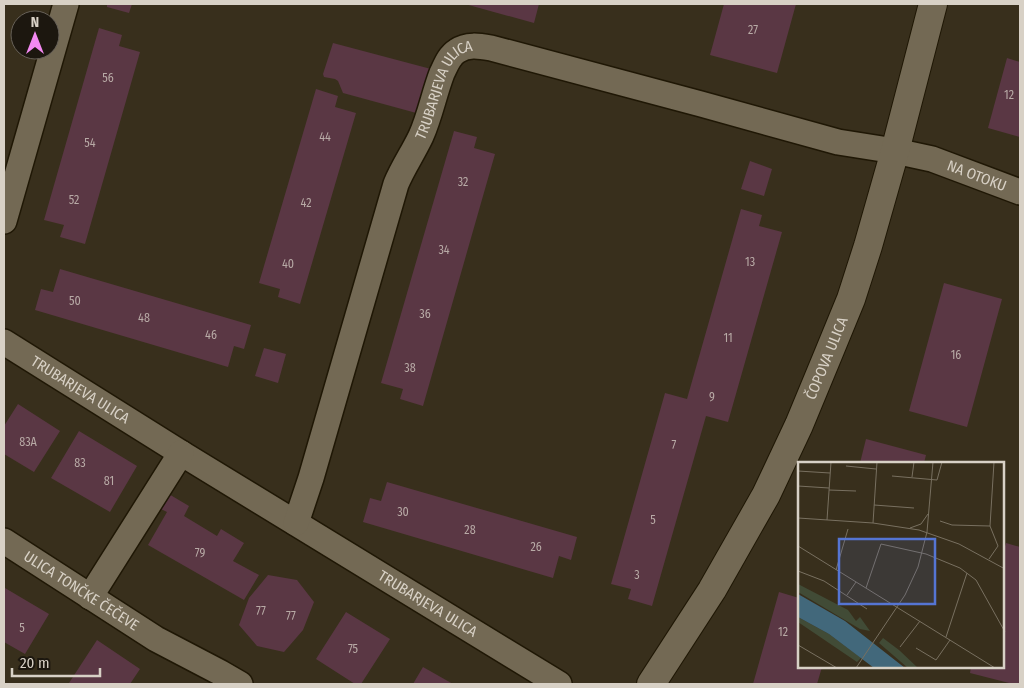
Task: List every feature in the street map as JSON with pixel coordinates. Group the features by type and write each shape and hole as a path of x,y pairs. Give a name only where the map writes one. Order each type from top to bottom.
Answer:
{"street":[{"path":"4,221 66,4"},
{"name":"ČOPOVA ULICA","path":"651,684 722,573 766,495 799,425 851,299 868,246 933,4"},
{"name":"TRUBARJEVA ULICA","path":"296,523 311,478 396,184 428,119 448,59 457,50 473,45 491,48 838,142 932,159"},
{"name":"NA OTOKU","path":"932,159 1020,192"},
{"name":"TRUBARJEVA ULICA","path":"4,342 181,453 559,684"},
{"path":"90,597 181,453"},
{"name":"ULICA TONČKE ČEČEVE","path":"4,541 156,639 240,684"}],"building":[{"path":"107,4 132,4 129,13 107,7"},
{"path":"465,4 539,4 534,23"},
{"path":"724,4 796,4 777,73 710,55"},
{"path":"99,28 122,35 119,46 140,52 85,244 60,237 64,225 44,220"},
{"path":"333,43 431,69 420,114 343,93 338,81 324,77 323,74"},
{"path":"1007,58 1020,62 1020,137 988,128"},
{"path":"316,89 338,96 335,107 356,113 300,304 278,297 280,289 259,283"},
{"path":"454,131 477,137 474,148 495,154 423,406 400,399 403,389 381,383"},
{"path":"750,161 772,169 764,196 741,189"},
{"path":"741,209 762,215 759,226 782,232 728,422 706,416 652,606 628,599 631,589 611,584 665,393 687,399"},
{"path":"60,269 251,325 244,349 234,346 228,367 35,310 41,289 53,292"},
{"path":"944,283 1002,299 967,427 909,411"},
{"path":"264,348 286,354 278,383 255,376"},
{"path":"18,404 60,431 34,472 4,454 4,426"},
{"path":"79,431 137,466 110,512 51,478"},
{"path":"866,439 926,455 924,462 860,462"},
{"path":"387,482 577,537 571,560 559,556 553,578 363,522 370,498 381,501"},
{"path":"167,493 189,506 184,516 217,536 221,529 244,543 233,561 259,575 244,600 148,545 167,512 159,508"},
{"path":"1006,543 1020,547 1020,684 1013,684 970,673 971,668 1004,668 1004,550"},
{"path":"268,575 297,580 314,602 303,630 284,652 257,646 239,625 249,598"},
{"path":"5,588 49,614 25,654 4,642"},
{"path":"779,592 798,598 798,668 822,668 817,684 753,684"},
{"path":"346,612 390,639 361,684 355,684 316,659"},
{"path":"97,640 140,669 130,684 69,683"},
{"path":"423,667 453,684 413,684"}]}
